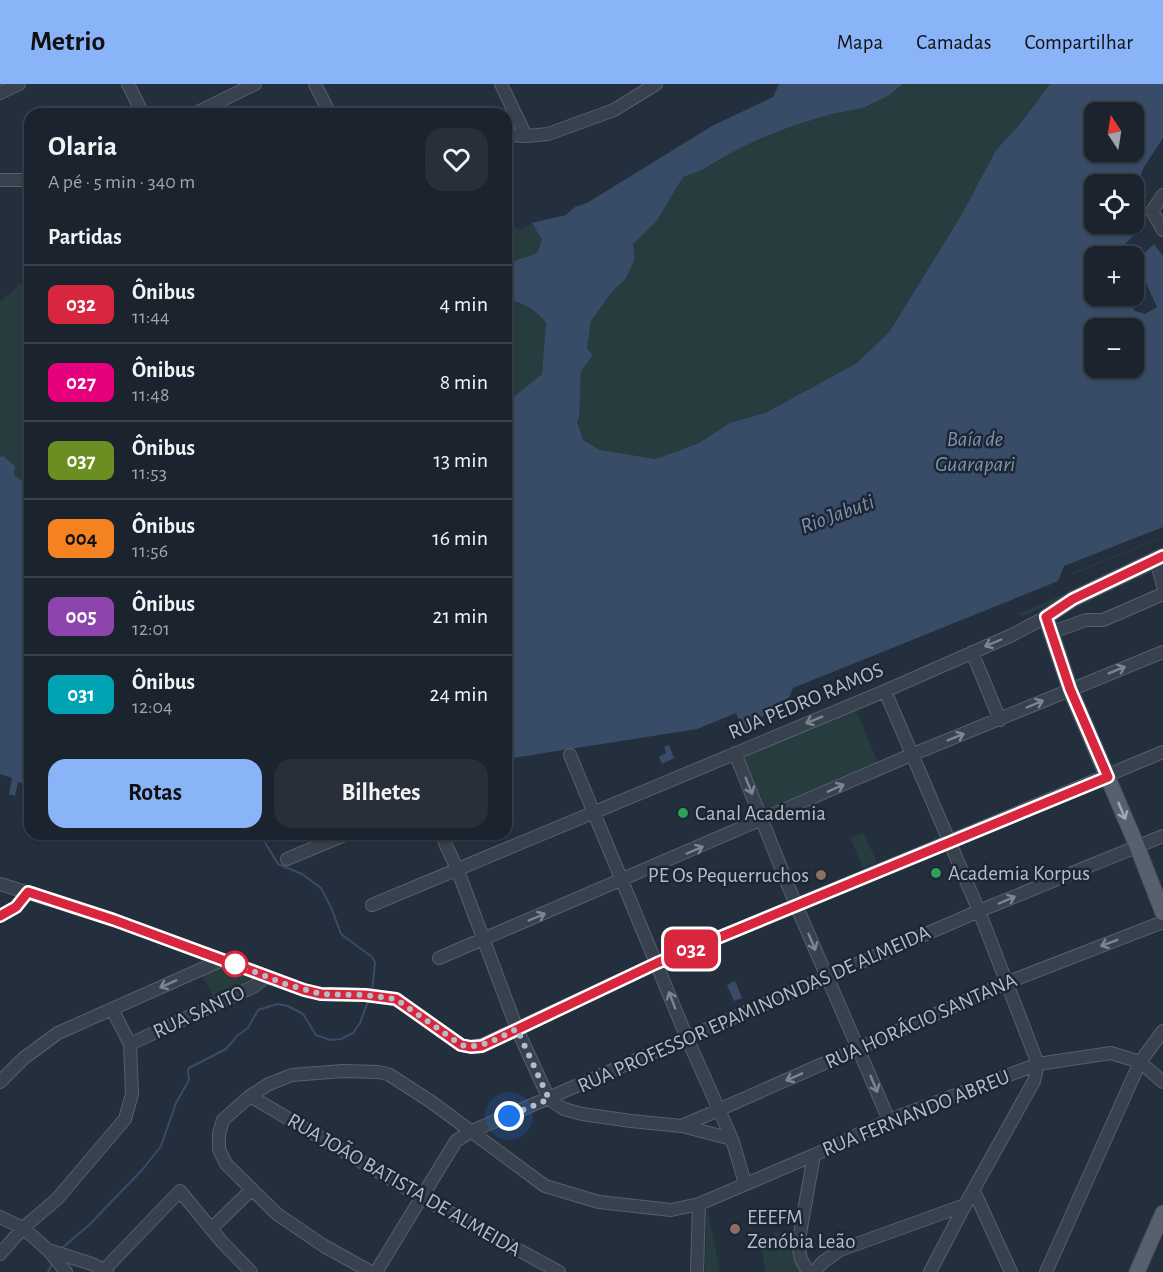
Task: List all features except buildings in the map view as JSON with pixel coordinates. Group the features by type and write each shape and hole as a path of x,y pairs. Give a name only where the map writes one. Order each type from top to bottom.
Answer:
{"main road":[{"name":"RUA PEDRO RAMOS","path":"1046,617 1073,599 1159,558"},
{"path":"1046,617 1070,689 1163,913"},
{"path":"1137,1272 1163,1213"}],"street":[{"path":"0,93 19,84"},
{"path":"128,84 140,108"},
{"path":"206,108 255,84"},
{"path":"315,84 327,108"},
{"path":"501,84 526,136"},
{"path":"512,135 548,134 614,110 656,84"},
{"path":"0,180 24,180"},
{"path":"1163,195 1152,212 1163,230"},
{"path":"1159,558 1163,586"},
{"path":"1058,630 1086,620 1103,620 1163,594"},
{"name":"RUA PEDRO RAMOS","path":"372,905 885,691 1046,617"},
{"path":"972,652 1000,720"},
{"path":"439,958 911,755 1163,652"},
{"path":"885,691 979,911 1038,1064 1034,1081 930,1272"},
{"path":"0,884 114,920 266,977 321,994 365,995 396,999 461,1045 482,1046 657,963 1108,777 1163,752"},
{"path":"735,753 796,905 889,1120"},
{"path":"570,755 687,1038 732,1139 746,1183"},
{"name":"RUA PROFESSOR EPAMINONDAS DE ALMEIDA","path":"376,1272 456,1141 470,1132 979,911 1163,836"},
{"path":"287,859 333,840"},
{"path":"444,840 458,871 517,1029 549,1099"},
{"path":"0,916 16,907 28,892"},
{"name":"RUA HORÁCIO SANTANA","path":"682,1126 1006,983 1163,922"},
{"path":"0,1082 24,1058 58,1034 222,960"},
{"name":"RUA SANTO","path":"130,1044 253,987 266,977"},
{"path":"0,1254 23,1228 57,1198 125,1119 132,1094 130,1044 112,1009"},
{"path":"1046,1272 1140,1062 1163,1031"},
{"name":"RUA FERNANDO ABREU","path":"370,1272 324,1246 277,1214 226,1164 219,1149 223,1120 250,1096 269,1084 292,1075 343,1071 388,1074 430,1101 545,1186 599,1202 670,1210 699,1204 889,1120 1038,1064 1111,1053 1140,1062"},
{"path":"1140,1062 1163,1082"},
{"name":"RUA JOÃO BATISTA DE ALMEIDA","path":"250,1096 421,1197 559,1272"},
{"name":"RUA HORÁCIO SANTANA","path":"549,1099 564,1109 582,1114 682,1126 732,1139"},
{"path":"808,1272 801,1259 798,1245 814,1155"},
{"path":"211,1229 252,1189"},
{"path":"48,1250 92,1264 105,1271 180,1191 251,1272"},
{"path":"974,1191 1011,1272"},
{"path":"697,1272 699,1204"},
{"path":"814,1272 823,1262 840,1251 965,1205"},
{"path":"0,1217 23,1228 48,1250 66,1272"}],"green space":[{"path":"903,84 1050,84 1020,124 996,150 962,214 890,331 857,363 767,412 730,423 699,443 656,459 600,450 583,440 577,421 581,371 593,355 587,348 591,321 611,293 626,278 635,258 633,244 656,222 683,177 702,170 755,141 792,126 832,114 863,108 888,96"},
{"path":"532,223 542,240 537,253 512,262 512,226 521,230"},
{"path":"24,283 24,482 14,475 3,456 0,457 0,302"},
{"path":"512,300 530,308 546,323 542,374 512,398"},
{"path":"1163,537 1072,575 1072,573"},
{"path":"1073,591 1062,599 1023,616 1017,614"},
{"path":"856,710 879,765 765,812 742,758"},
{"path":"863,833 877,862 863,868 850,838"},
{"path":"223,964 255,977 254,982 215,999 201,974"},
{"path":"707,1208 720,1272 705,1272"},
{"path":"774,1232 792,1233 793,1255 803,1272 765,1272 762,1249 773,1244"}],"water":[{"name":"Baía de Guarapari","path":"779,84 903,84 888,96 863,108 832,114 792,126 755,141 702,170 683,177 656,222 633,244 635,258 626,278 611,293 591,321 587,348 593,355 581,371 577,421 583,440 600,450 656,459 699,443 730,423 767,412 857,363 890,331 962,214 996,150 1020,124 1050,84 1163,84 1163,138 1141,174 1084,174 1084,234 1135,234 1123,246 1084,246 1084,306 1132,306 1135,311 1145,314 1157,307 1144,279 1144,253 1154,244 1163,256 1163,527 1064,566 1058,581 793,688 785,707 761,717 755,725 743,731 736,713 697,729 512,758 512,398 542,374 546,323 534,311 512,300 512,262 537,253 542,240 532,223 566,215 575,207 587,203 712,126 773,97"},
{"path":"3,456 15,466 14,475 24,482 24,784 18,782 15,796 9,794 12,778 0,774 0,457"},
{"path":"669,745 674,758 662,764 659,757 666,753 664,747"},
{"path":"735,981 742,998 734,1001 727,985"}],"waterway":[{"path":"264,840 278,864 302,874 321,888 341,934 372,957 375,962 372,993"},
{"path":"61,1249 89,1225 143,1169 161,1146 176,1103 189,1080 189,1068 226,1049 238,1035 248,1028 258,1010 277,1004 288,1006 303,1014 316,1035 330,1040 341,1039 353,1033 360,1023 368,1001"},
{"path":"48,1272 52,1264"}],"bus line":[{"name":"032","path":"0,916 16,907 28,892 114,920 304,990 321,994 383,996 396,999 461,1045 482,1046 657,963 1108,777 1070,689 1046,617 1073,599 1163,556"}],"place":[{"name":"Canal Academia","path":"683,813"},
{"name":"Academia Korpus","path":"936,873"},
{"name":"PE Os Pequerruchos","path":"821,875"},
{"name":"EEEFM Zenóbia Leão","path":"735,1229"}],"route":[{"path":"235,964 285,984 321,994 383,996 396,999 461,1045 482,1046 517,1029 549,1099 509,1116"}],"water label":[{"name":"Rio Jabuti","path":"837,514"}]}
